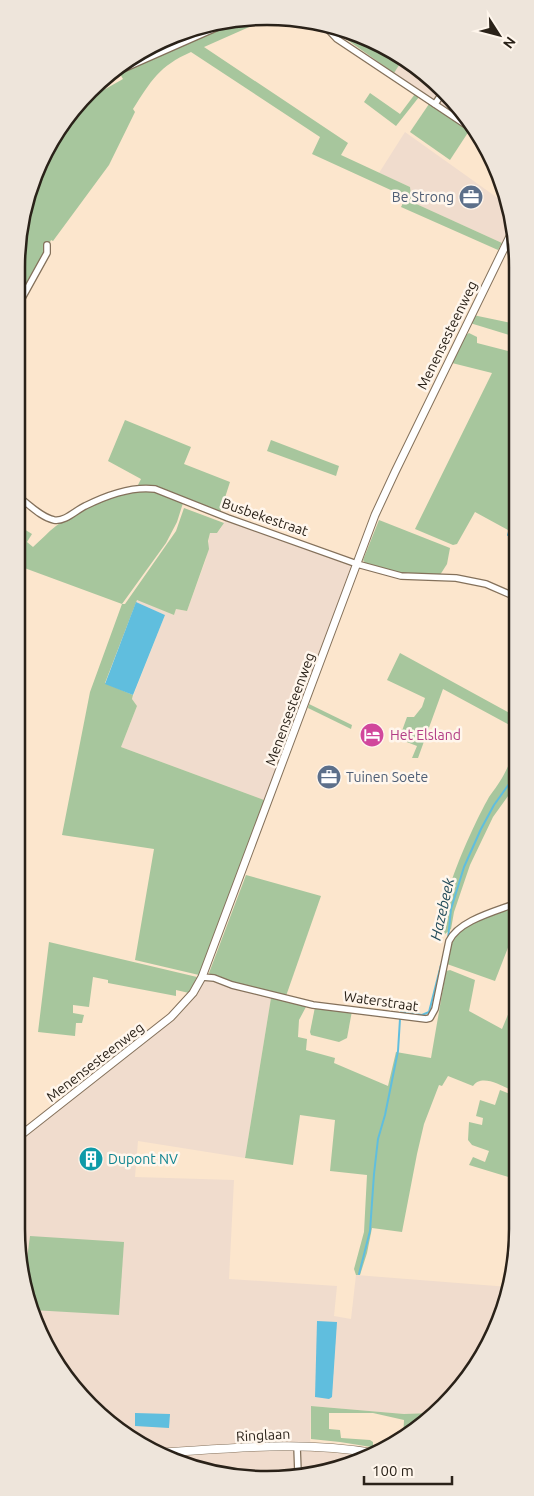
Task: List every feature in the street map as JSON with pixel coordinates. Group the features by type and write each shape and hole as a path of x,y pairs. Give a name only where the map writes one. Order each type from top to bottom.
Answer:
{"main road":[{"name":"Ringlaan","path":"172,1452 297,1446 339,1448 363,1452"}],"street":[{"path":"139,62 205,33"},
{"path":"332,34 337,39 459,120"},
{"path":"435,104 439,97"},
{"name":"Menensesteenweg","path":"25,1132 171,1018 193,993 202,977 357,564 394,472 507,241"},
{"path":"25,293 47,253 47,245"},
{"name":"Busbekestraat","path":"25,502 46,517 61,520 85,506 119,493 146,488 155,489 228,518 357,564 401,576 456,578 479,583 509,594"},
{"name":"Waterstraat","path":"202,977 214,978 232,985 313,1005 426,1019 430,1018 435,1009 449,941 453,934 464,925 509,906"},
{"path":"297,1446 298,1469"}],"shaded area":[{"path":"399,65 427,85 456,116 394,73"},
{"path":"405,132 499,199 507,233 502,243 412,202 410,187 379,173"},
{"path":"225,519 352,565 264,800 121,747 137,706 132,699 165,615 136,602 137,599 174,615 176,609 187,611 206,559 210,532 217,533"},
{"path":"205,980 271,998 245,1158 138,1141 135,1177 234,1180 229,1279 337,1286 334,1316 351,1319 356,1275 502,1286 491,1322 477,1350 449,1389 424,1413 404,1414 311,1406 310,1450 354,1455 330,1463 299,1469 267,1471 235,1469 204,1463 174,1453 146,1439 120,1421 85,1389 57,1350 43,1322 33,1292 27,1261 25,1135 175,1019"}],"green space":[{"path":"252,26 204,47 348,143 341,155 410,187 412,202 502,243 498,250 401,207 406,197 312,154 320,137 191,52 163,69 145,90 133,109 135,112 109,165 53,241 51,240 37,271 25,289 27,235 33,204 43,174 57,146 85,107 100,92 123,79 120,75 216,31"},
{"path":"344,38 360,43 399,65 394,73"},
{"path":"370,93 400,114 415,94 419,97 396,126 364,102"},
{"path":"429,104 465,128 468,133 450,160 410,132"},
{"path":"473,315 509,323 509,335 470,323"},
{"path":"469,333 477,337 477,343 509,351 509,526 508,530 475,512 457,544 453,545 415,529 492,373 452,363 466,335"},
{"path":"125,420 191,447 184,464 230,482 220,513 175,495 137,487 141,479 108,461"},
{"path":"271,440 339,466 336,476 267,451"},
{"path":"151,490 183,503 177,522 166,543 122,604 25,568 25,530 32,534 27,542 33,547 53,528 78,512 101,501 126,494"},
{"path":"184,508 224,523 217,533 210,533 209,549 187,611 176,609 174,615 137,600 105,683 133,695 132,699 137,706 121,747 264,800 219,926 199,975 135,960 154,849 62,835 90,692 122,604 125,604 176,531"},
{"path":"379,520 450,548 447,564 440,575 399,573 366,564 363,560"},
{"path":"400,653 509,713 509,725 443,689 418,758 412,758 417,746 399,739 407,717 414,717 422,707 425,698 387,680"},
{"path":"309,704 352,725 351,729 308,708"},
{"path":"509,763 509,795 493,817 470,865 454,912 451,929 445,934 443,922 445,906 457,866 489,797"},
{"path":"246,875 321,896 286,996 222,980 209,973"},
{"path":"509,908 509,945 495,981 447,964 453,937 465,927"},
{"path":"49,942 197,977 189,993 176,990 176,996 108,983 108,980 93,977 89,1007 73,1005 73,1013 84,1015 82,1023 76,1023 75,1036 38,1032"},
{"path":"450,970 475,980 469,1011 502,1029 509,1012 509,1089 494,1082 482,1080 473,1086 448,1076 442,1086 439,1085 424,1124 402,1232 372,1228 360,1275 356,1275 354,1269 364,1232 367,1175 330,1171 335,1120 300,1115 293,1165 245,1158 271,998 307,1005 299,1020 298,1037 307,1039 306,1050 335,1058 334,1063 388,1086 396,1052 431,1058 446,971"},
{"path":"315,1007 352,1011 347,1038 339,1042 311,1035"},
{"path":"500,1090 509,1094 509,1177 469,1165 473,1157 485,1162 489,1151 472,1145 468,1140 469,1122 482,1125 483,1118 476,1116 480,1100 495,1105"},
{"path":"30,1236 124,1242 119,1315 39,1310 33,1292 27,1260"},
{"path":"311,1406 404,1414 424,1413 404,1428 404,1420 373,1413 329,1413 329,1429 340,1430 341,1438 370,1440 373,1442 373,1446 311,1439"}],"water":[{"path":"136,602 165,615 133,695 105,684"},
{"path":"317,1321 337,1322 332,1397 329,1399 315,1397"},
{"path":"135,1413 170,1414 169,1428 135,1426"}],"waterway":[{"name":"Hazebeek","path":"448,939 451,909 464,867 494,805 509,784"},
{"name":"Hazebeek","path":"401,1012 422,1015 429,1012 441,965"},
{"name":"Hazebeek","path":"359,1274 370,1231 378,1139 385,1115 398,1051 400,1019"}],"place":[{"name":"Be Strong","path":"471,197"},
{"name":"Het Elsland","path":"372,735"},
{"name":"Tuinen Soete","path":"329,777"},
{"name":"Dupont NV","path":"91,1159"}]}
